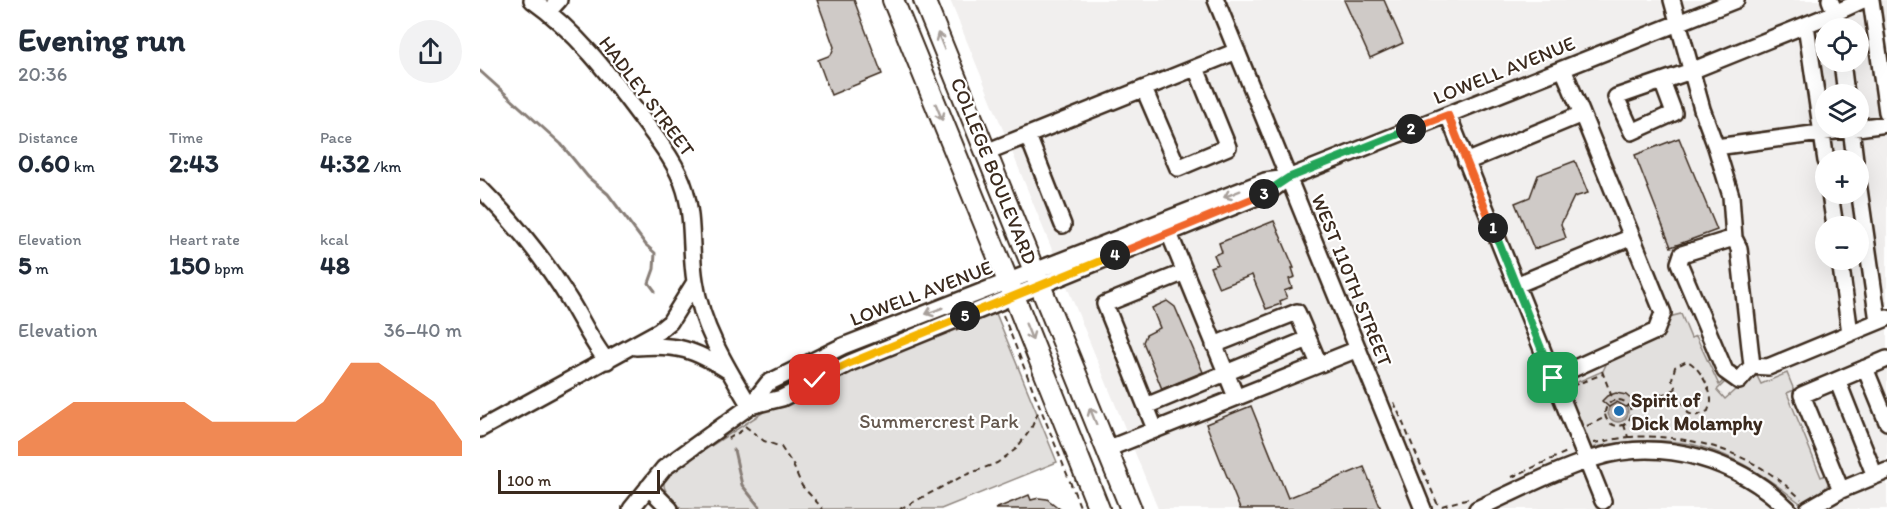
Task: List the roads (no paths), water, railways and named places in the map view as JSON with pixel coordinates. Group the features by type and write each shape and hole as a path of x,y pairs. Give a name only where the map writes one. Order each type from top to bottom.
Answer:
{"main road":[{"name":"COLLEGE BOULEVARD","path":"893,0 1099,509"},
{"name":"COLLEGE BOULEVARD","path":"929,2 986,152 1131,509"}],"street":[{"name":"HADLEY STREET","path":"532,0 580,42 609,75 663,147 678,172 686,191 690,216 695,282 711,335 750,406"},
{"path":"548,12 559,0"},
{"name":"WEST 110TH STREET","path":"1216,0 1423,509"},
{"path":"1672,0 1702,109 1731,196 1734,238 1739,248 1752,366 1739,381 1725,371 1679,263 1682,254 1734,238"},
{"name":"LOWELL AVENUE","path":"1038,279 1265,181 1288,178 1736,0"},
{"path":"1662,81 1806,25 1832,6 1863,0"},
{"path":"1871,0 1887,112"},
{"path":"1806,25 1815,90"},
{"path":"986,152 1237,51"},
{"path":"1144,89 1178,168 1188,164 1228,147 1196,68"},
{"path":"1553,378 1656,331 1663,312 1563,69"},
{"path":"1466,162 1582,114"},
{"path":"1448,115 1603,501"},
{"path":"1869,126 1887,124"},
{"path":"1716,147 1815,134"},
{"path":"1028,136 1063,225"},
{"name":"LOWELL AVENUE","path":"631,509 664,468 750,406 768,383 807,363 843,346 1169,233 1269,192 1288,178"},
{"path":"480,188 500,208 550,271 596,347 607,361"},
{"path":"1752,366 1768,367 1883,320 1862,204"},
{"path":"1169,233 1236,398"},
{"path":"1516,285 1632,237"},
{"path":"1842,270 1851,333"},
{"path":"1155,429 1105,304 1185,272"},
{"path":"480,429 659,332 670,322 695,282"},
{"path":"1214,345 1297,312 1319,364"},
{"path":"1146,406 1308,339"},
{"path":"633,347 661,345 679,347 696,352 729,371"},
{"path":"1107,449 1358,349"},
{"path":"1841,490 1802,395 1887,359"},
{"path":"1865,368 1887,422"},
{"path":"1808,509 1841,490 1881,474 1837,380"},
{"path":"1477,502 1586,461 1621,453 1647,451 1675,452 1727,467 1752,479 1788,509"},
{"path":"648,487 670,509"}],"waterway":[{"path":"480,71 561,144 588,177 608,194 646,245 655,253 654,269 649,283 655,291"},
{"path":"734,450 742,485 761,509"}],"place":[{"name":"Spirit of Dick Molamphy","path":"1619,411"}],"park label":[{"name":"Summercrest Park","path":"939,421"}]}
